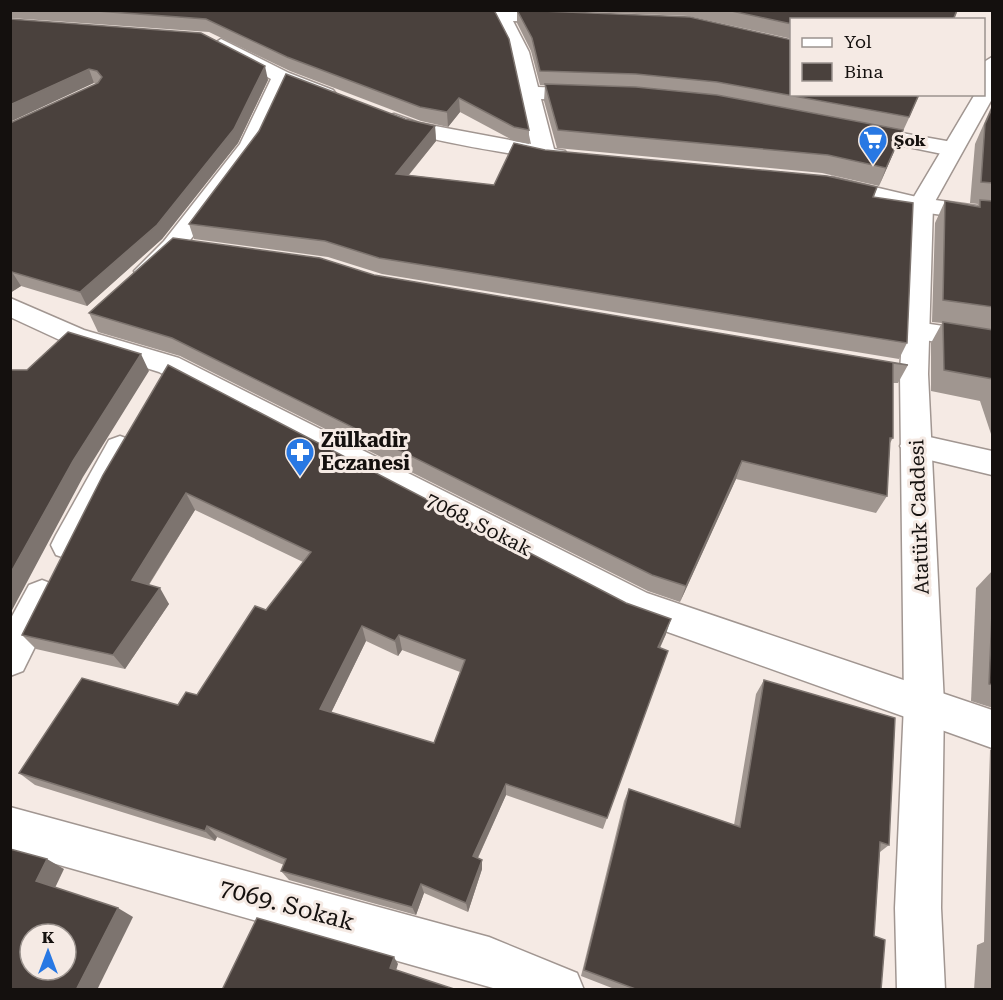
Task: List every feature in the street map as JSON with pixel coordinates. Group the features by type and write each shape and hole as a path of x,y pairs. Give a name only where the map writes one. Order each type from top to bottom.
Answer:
{"street":[{"path":"477,10 582,18"},
{"path":"501,13 520,52 545,156"},
{"path":"198,39 209,39 282,77 348,103"},
{"path":"132,284 173,246 250,145 282,77"},
{"path":"530,93 610,95"},
{"name":"Atatürk Caddesi","path":"921,990 918,908 924,704 916,446 902,372 916,331 921,205 982,96"},
{"path":"381,115 414,128 545,156 579,158"},
{"path":"839,128 952,149"},
{"path":"810,181 921,205 993,215"},
{"path":"173,246 206,251"},
{"name":"7068. Sokak","path":"10,306 74,336 169,365 636,605 993,729"},
{"path":"74,336 99,314"},
{"path":"916,331 993,342"},
{"path":"151,396 169,365"},
{"path":"10,659 97,487 133,426"},
{"path":"916,446 993,463"},
{"name":"7069. Sokak","path":"10,829 489,961 560,990"}],"building":[{"path":"83,10 494,10 509,39 529,130 514,127 459,98 447,112 420,107 287,57 206,19"},
{"path":"517,10 690,17 790,40 790,95 717,82 636,74 540,71 532,38"},
{"path":"727,10 957,10 954,18 790,18 790,24"},
{"path":"10,19 201,33 265,66 234,129 157,225 80,292 10,273 10,123 98,83 102,77 97,71 89,69 10,105"},
{"path":"286,74 405,119 435,126 396,174 494,185 514,143 545,150 827,176 877,187 873,197 913,203 907,343 379,258 325,241 189,224 259,131"},
{"path":"545,84 636,87 717,95 903,130 886,168 828,155 558,130"},
{"path":"794,96 918,96 909,117"},
{"path":"993,106 993,183 981,182 985,124"},
{"path":"980,200 993,201 993,307 943,300 945,201 980,207"},
{"path":"173,238 320,258 374,275 908,365 893,363 893,438 890,438 887,496 742,461 686,586 652,575 172,338 89,313"},
{"path":"943,322 993,330 993,379 944,370"},
{"path":"68,332 141,354 73,461 10,574 10,370 27,370"},
{"path":"168,365 626,603 671,619 658,647 668,651 607,818 506,784 473,856 482,860 466,903 421,884 412,907 281,871 286,859 207,826 205,831 19,773 82,678 178,705 186,692 197,695 255,606 266,610 311,552 186,493 132,580 160,588 113,655 22,635 103,475","holes":["362,626 395,641 399,635 465,660 434,743 320,709"]},
{"path":"993,589 993,685 989,684"},
{"path":"764,680 895,718 889,845 880,842 874,936 885,940 881,990 638,990 584,970 629,789 740,827"},
{"path":"10,849 47,859 36,881 118,908 76,990 10,990"},
{"path":"257,918 394,957 390,968 457,990 222,990"}],"place":[{"name":"Şok","path":"873,166"},
{"name":"Zülkadir Eczanesi","path":"300,478"}]}
